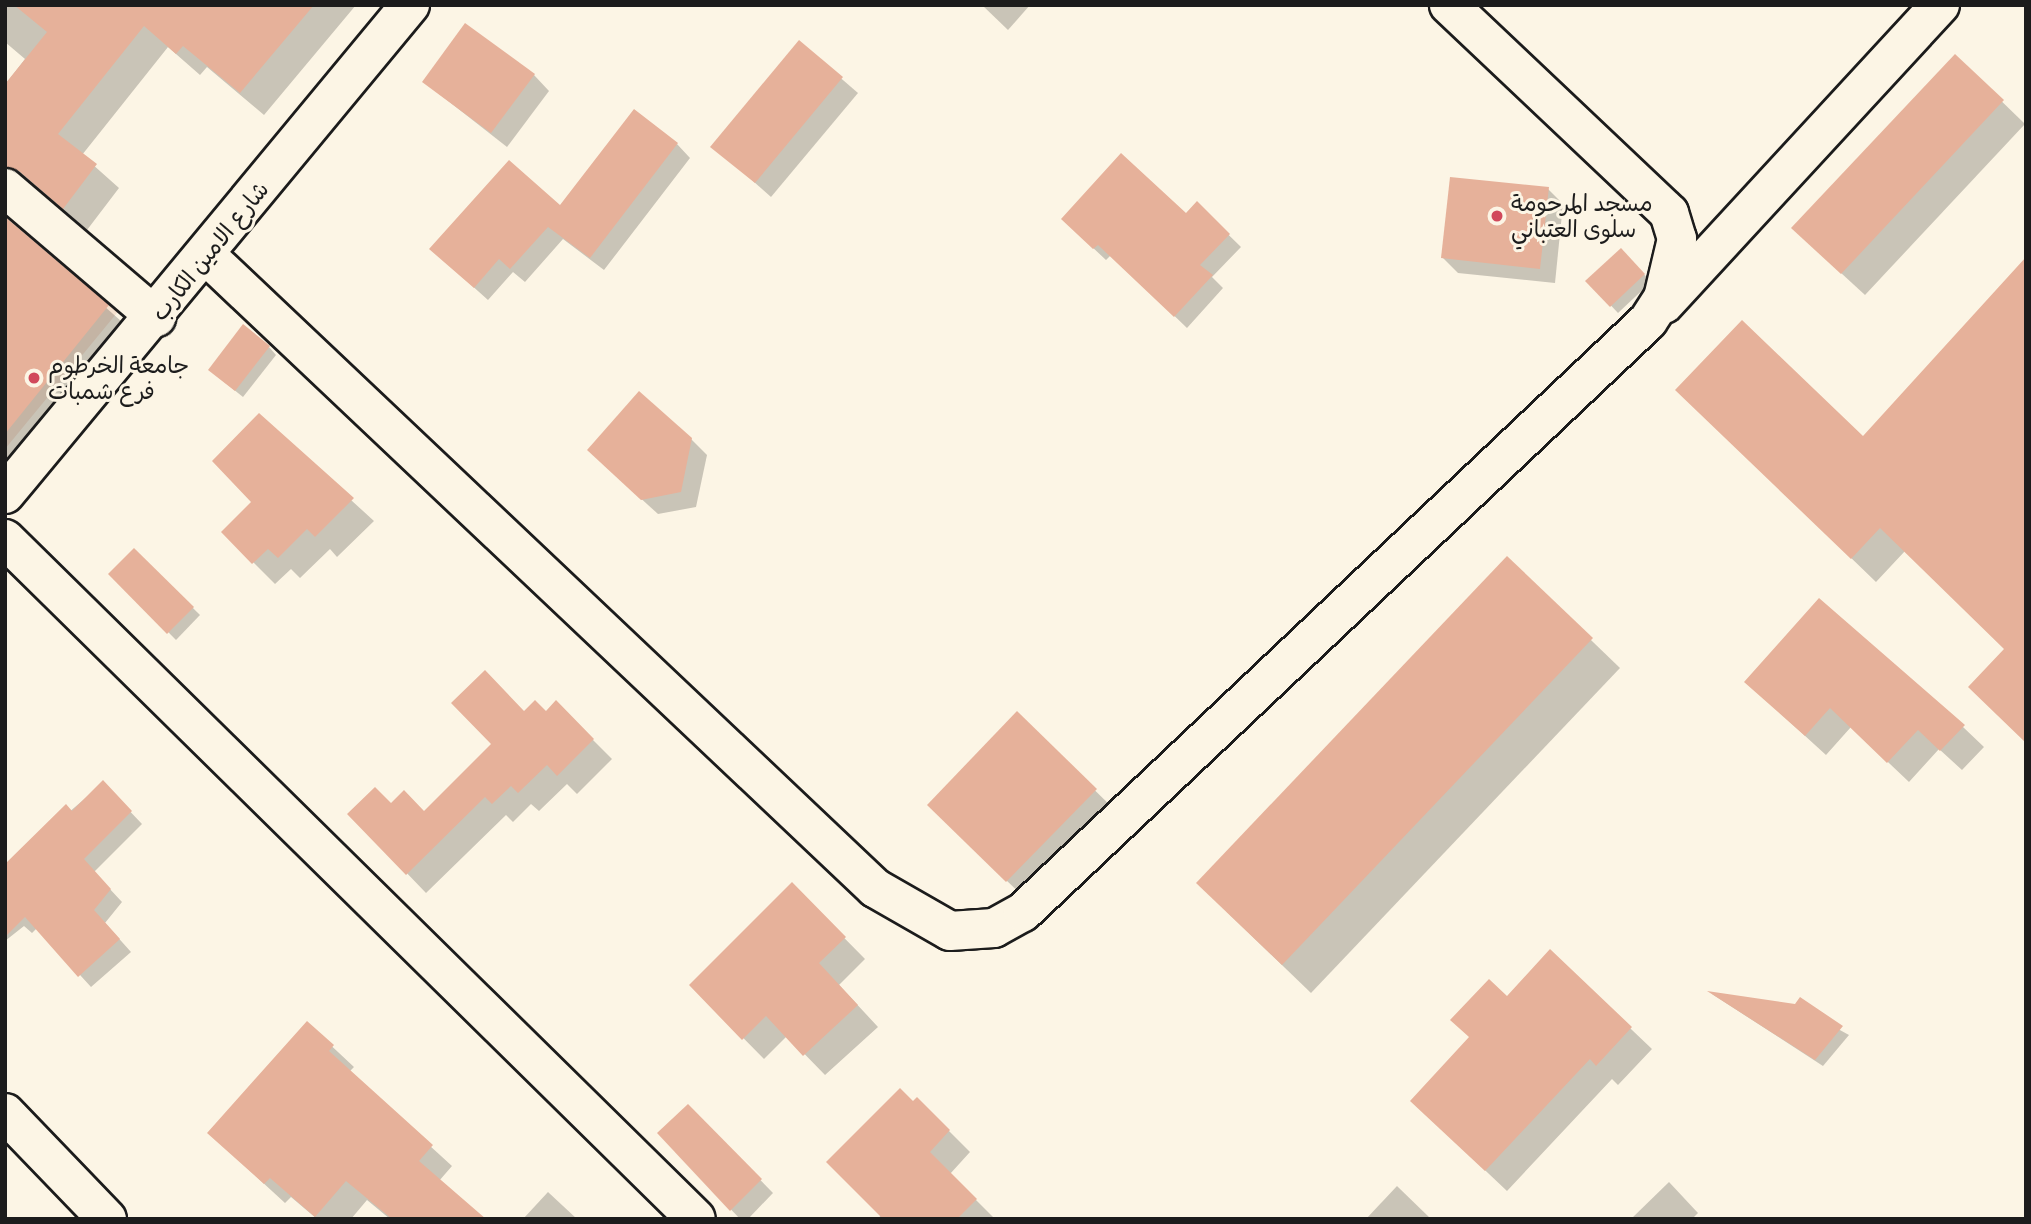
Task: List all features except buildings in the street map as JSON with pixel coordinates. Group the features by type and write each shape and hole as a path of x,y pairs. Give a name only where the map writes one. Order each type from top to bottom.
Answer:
{"street":[{"name":"شارع الامين الكارب","path":"5,494 207,256 410,5"},
{"path":"1449,5 1669,213 1677,239 1673,269 1648,321"},
{"path":"207,256 875,888 950,931 994,928 1023,912 1648,321 1940,5"},
{"path":"5,188 156,317"},
{"path":"5,539 696,1219"},
{"path":"5,1113 107,1219"}],"shaded area":[{"name":"جامعة الخرطوم فرع شمبات","path":"5,213 121,308 5,449"}],"place":[{"name":"مسجد المرحومة سلوى العتباني","path":"1497,216"},
{"name":"جامعة الخرطوم فرع شمبات","path":"34,378"}]}
